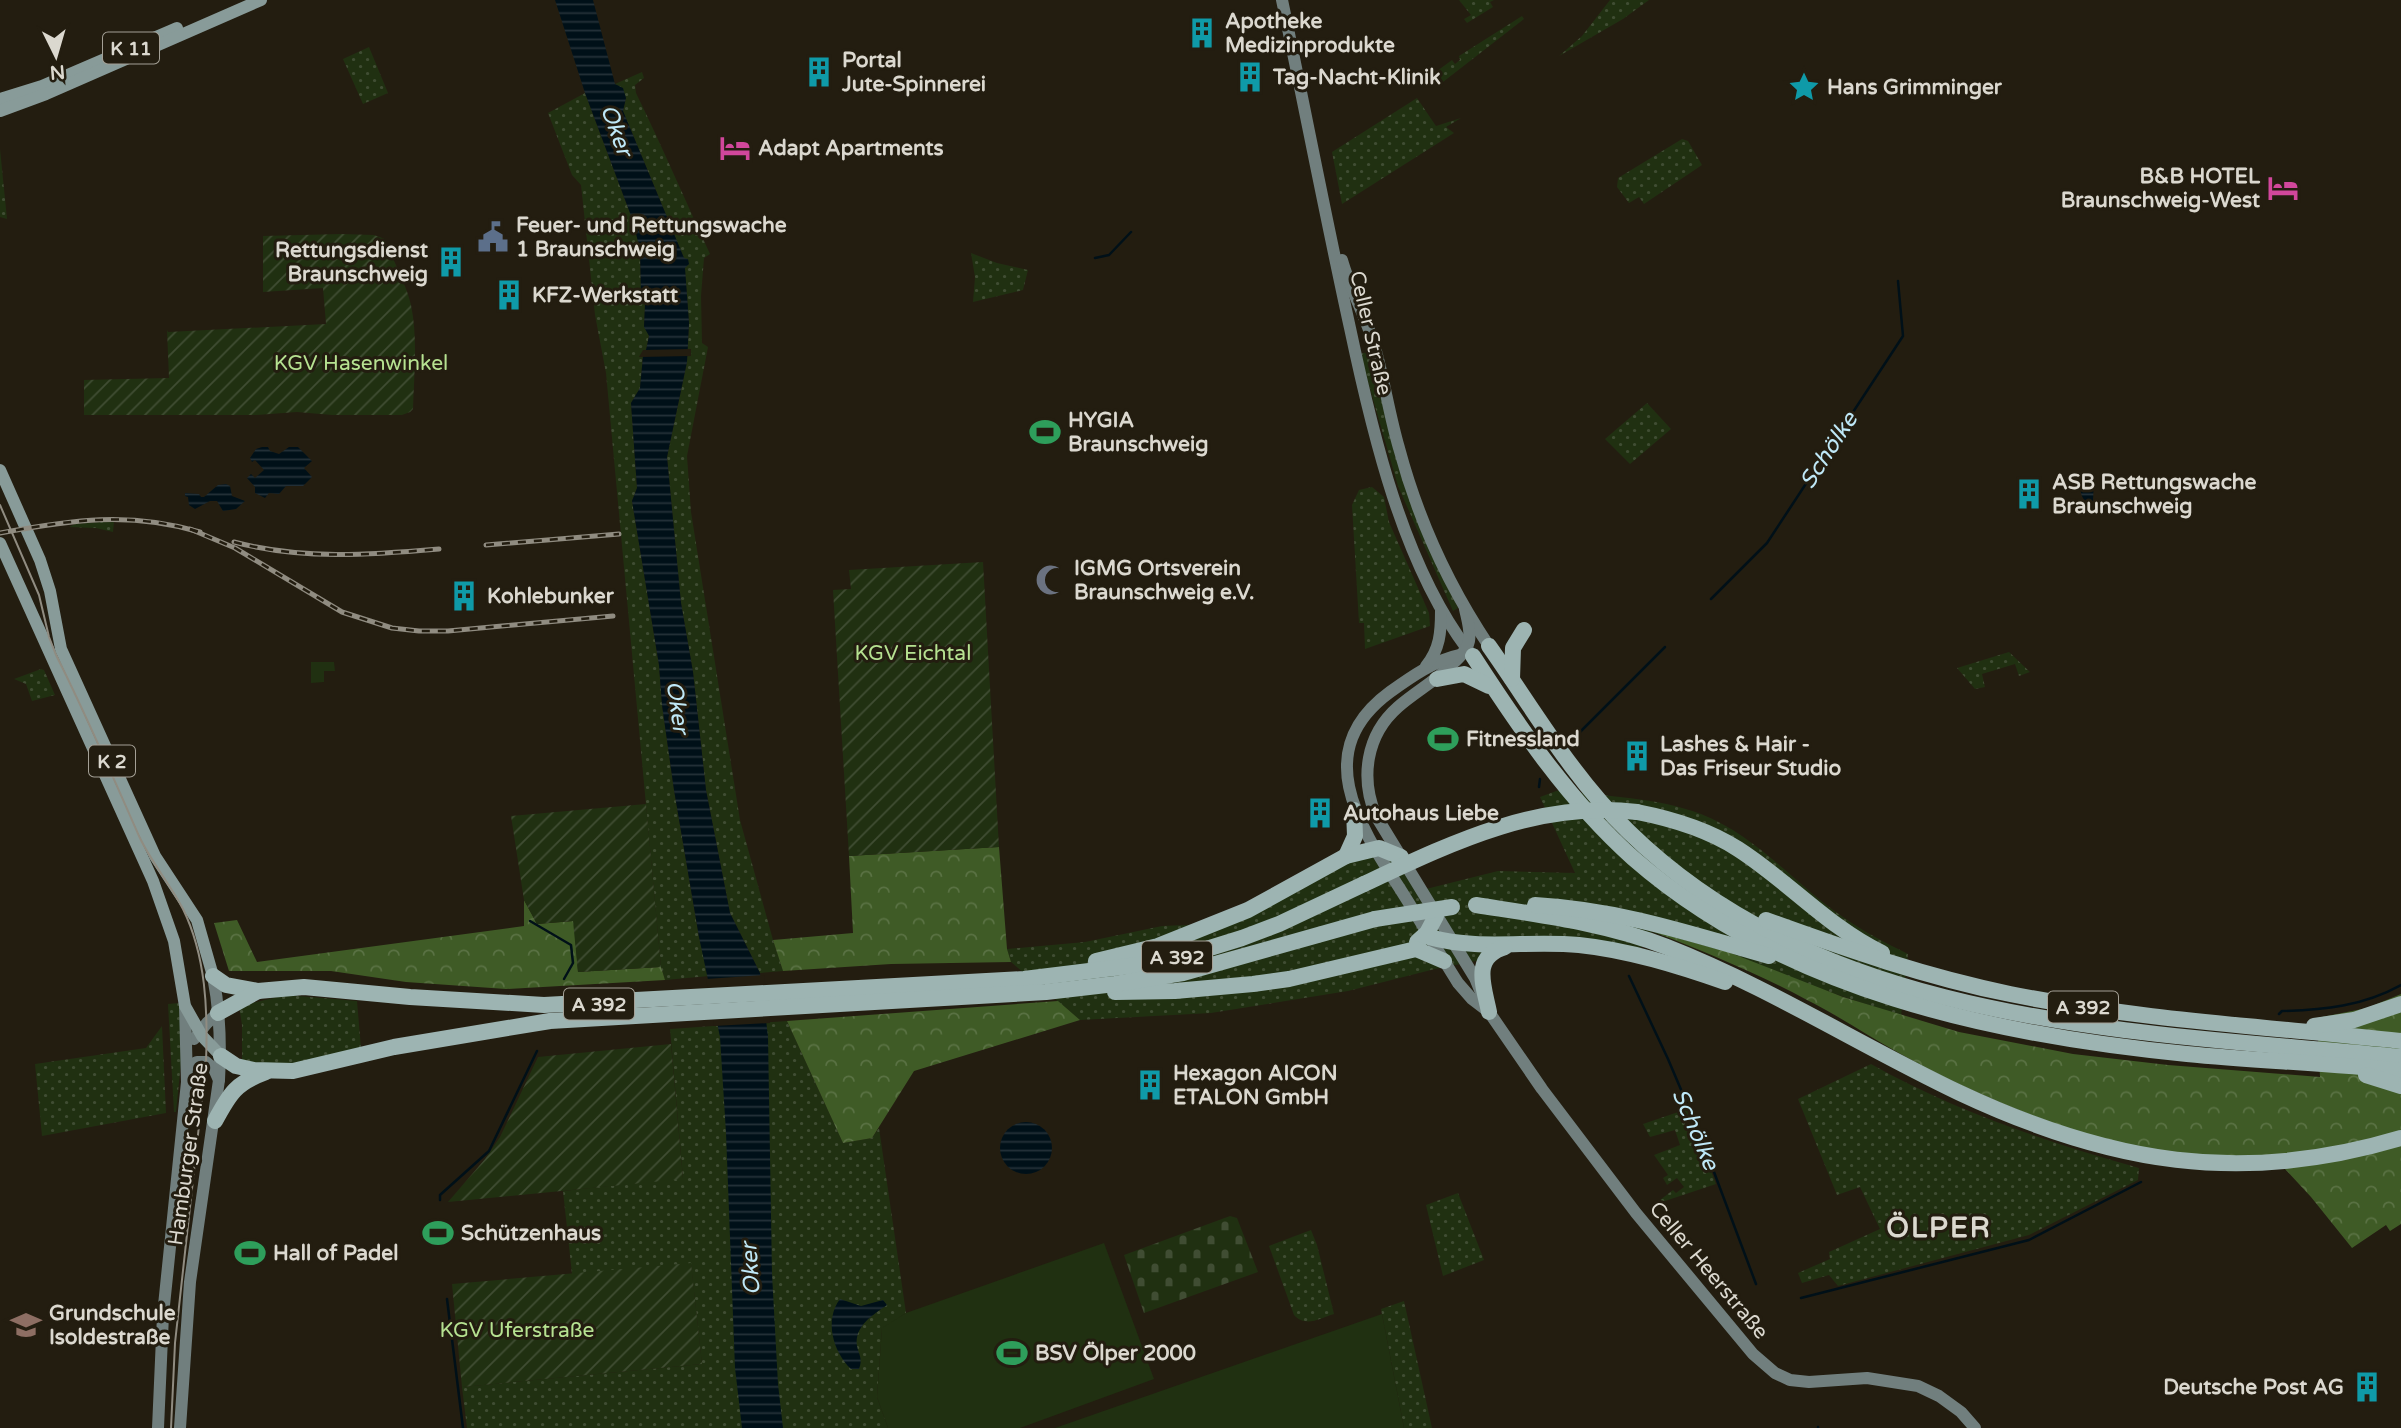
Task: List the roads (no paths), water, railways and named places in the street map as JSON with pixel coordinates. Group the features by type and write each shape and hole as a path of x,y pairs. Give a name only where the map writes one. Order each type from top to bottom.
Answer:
{"highway":[{"path":"1512,679 1513,648 1524,630"},
{"path":"1474,653 1512,679 1590,792 1643,846 1720,904 1769,932 1844,965 1916,989 1991,1008 2066,1022 2129,1031 2401,1057"},
{"path":"1474,653 1494,689 1559,778 1633,858 1679,894 1724,923 1815,969"},
{"path":"1437,680 1464,674 1494,689"},
{"name":"A 392","path":"267,1072 293,1071 394,1048 517,1025 864,995 1138,965 1178,957 1242,938 1433,852 1510,823 1600,809 1637,812 1695,827 1735,847 1854,938 1933,975 2007,994 2086,1007 2401,1041"},
{"path":"1346,856 1355,836 1354,810"},
{"path":"976,982 1091,962 1158,946 1248,910 1346,856 1374,849 1387,849 1401,857"},
{"name":"A 392","path":"258,991 304,988 515,1004 571,1005 1046,992 1183,973 1321,932 1375,919 1452,907 1517,904 1565,907 1638,918 1815,969 1918,1006 2029,1031 2186,1054 2401,1071"},
{"path":"1720,904 1888,964 1933,975"},
{"path":"1476,905 1563,918 1631,934 1729,973 1960,1093 2039,1127 2124,1152 2165,1160 2264,1164 2327,1157 2401,1138"},
{"path":"1403,951 1428,935 1436,916"},
{"path":"1428,935 1454,943 1484,946 1580,945 1613,951 1675,966 1790,1004"},
{"path":"1489,1012 1482,975 1485,961 1494,951 1513,944"},
{"path":"1046,992 1175,991 1253,984 1289,979 1416,949 1444,961"},
{"path":"213,976 230,986 258,991"},
{"path":"218,1013 258,991"},
{"path":"2291,1030 2354,1020 2401,1004"},
{"path":"221,1056 236,1066 267,1072"},
{"path":"2320,1064 2401,1086"},
{"path":"215,1121 234,1087 248,1078 267,1072"}],"main road":[{"name":"K 11","path":"0,99 42,86 242,0"},
{"name":"K 11","path":"0,111 46,94 261,0"},
{"name":"Celler Straße","path":"1282,0 1332,251 1365,395 1407,531 1441,607 1474,653"},
{"name":"Celler Straße","path":"1290,0 1346,274 1375,346 1388,407 1411,487 1441,562 1465,609 1474,653"},
{"name":"Hamburger Straße","path":"1,475 40,560 50,591 61,649 155,856 197,920 213,976 221,1056 215,1121 190,1282 180,1428"},
{"name":"Hamburger Straße","path":"0,543 153,881 174,941 185,1006 188,1066 163,1315 158,1428"},
{"path":"1420,673 1437,648 1441,630 1441,607"},
{"path":"1465,609 1474,653"},
{"name":"Celler Heerstraße","path":"1474,653 1444,659 1392,690 1372,708 1355,733 1347,768 1354,810 1374,849 1465,991 1489,1012"},
{"name":"Celler Heerstraße","path":"1474,653 1395,709 1372,743 1367,781 1376,816 1475,978 1489,1012 1547,1096 1636,1213 1725,1322 1774,1373 1801,1381 1867,1378 1918,1386 1939,1396 1961,1412 1975,1428"},
{"path":"185,1006 199,1032 221,1056"},
{"path":"188,1048 218,1013"},
{"path":"188,1066 206,1062 214,1069 219,1080"}],"water":[{"name":"Oker","path":"555,0 593,0 615,84 623,88 626,98 623,111 684,258 688,259 689,264 685,268 689,323 687,362 667,457 681,603 693,672 706,790 730,913 760,973 768,1036 772,1274 783,1428 742,1428 735,1368 720,1037 699,937 674,790 659,665 632,501 637,488 631,403 640,388 643,356 649,336 644,327 645,304 641,293 640,250 633,221 585,93"},
{"path":"268,447 270,451 279,454 289,447 298,447 312,461 304,468 312,477 303,486 286,486 279,494 269,493 265,498 255,493 255,487 247,478 251,474 255,478 264,470 250,458 256,449"},
{"path":"2087,474 2094,479 2093,501 2086,502 2081,487 2082,477"},
{"path":"218,485 230,486 232,496 245,501 236,509 223,511 217,501 210,501 195,509 189,505 188,497 185,496 185,493 204,497"},
{"path":"1026,1122 1045,1129 1052,1148 1045,1167 1026,1174 1007,1167 1000,1148 1007,1129"},
{"path":"840,1299 861,1306 883,1300 887,1305 866,1322 858,1333 857,1346 861,1360 859,1369 851,1369 835,1345 832,1316"}],"waterway":[{"path":"1095,258 1109,255 1131,232"},
{"name":"Schölke","path":"1711,599 1767,543 1903,336 1898,281"},
{"name":"Schölke","path":"1579,733 1665,647"},
{"name":"Schölke","path":"1539,787 1540,779"},
{"path":"530,921 571,945 573,963 564,979"},
{"name":"Schölke","path":"1629,976 1699,1132 1756,1284"},
{"path":"2279,1014 2282,1011 2328,1008 2358,1002 2401,985"},
{"path":"440,1200 440,1195 489,1151 537,1051"},
{"path":"1801,1298 2029,1240 2141,1182"},
{"path":"447,1299 463,1428"}],"tram line":[{"path":"0,505 39,595 56,655 139,836 183,909 191,927 201,965 206,1004 206,1062 175,1343 171,1428"}],"railway":[{"path":"0,533 52,524 100,520 148,521 200,532"},
{"path":"190,529 235,548 342,612 392,628 448,631 613,616"},
{"path":"486,545 619,534"},
{"path":"234,542 310,554 439,549"}],"place":[{"name":"Apotheke Medizinprodukte","path":"1202,33"},
{"name":"Portal Jute-Spinnerei","path":"819,72"},
{"name":"Tag-Nacht-Klinik","path":"1250,77"},
{"name":"Hans Grimminger","path":"1804,87"},
{"name":"Adapt Apartments","path":"735,148"},
{"name":"B&B HOTEL Braunschweig-West","path":"2283,188"},
{"name":"Feuer- und Rettungswache 1 Braunschweig","path":"493,237"},
{"name":"Rettungsdienst Braunschweig","path":"451,262"},
{"name":"KFZ-Werkstatt","path":"509,295"},
{"name":"HYGIA Braunschweig","path":"1045,432"},
{"name":"ASB Rettungswache Braunschweig","path":"2029,494"},
{"name":"IGMG Ortsverein Braunschweig e.V.","path":"1051,580"},
{"name":"Kohlebunker","path":"464,596"},
{"name":"Fitnessland","path":"1443,739"},
{"name":"Lashes & Hair - Das Friseur Studio","path":"1637,756"},
{"name":"Autohaus Liebe","path":"1320,813"},
{"name":"Hexagon AICON ETALON GmbH","path":"1150,1085"},
{"name":"Schützenhaus","path":"438,1233"},
{"name":"Hall of Padel","path":"250,1253"},
{"name":"Grundschule Isoldestraße","path":"26,1325"},
{"name":"BSV Ölper 2000","path":"1012,1353"},
{"name":"Deutsche Post AG","path":"2367,1387"}],"district":[{"name":"ÖLPER","path":"1939,1227"}],"park label":[{"name":"KGV Hasenwinkel","path":"361,363"},
{"name":"KGV Eichtal","path":"913,653"},
{"name":"KGV Uferstraße","path":"517,1330"}]}
